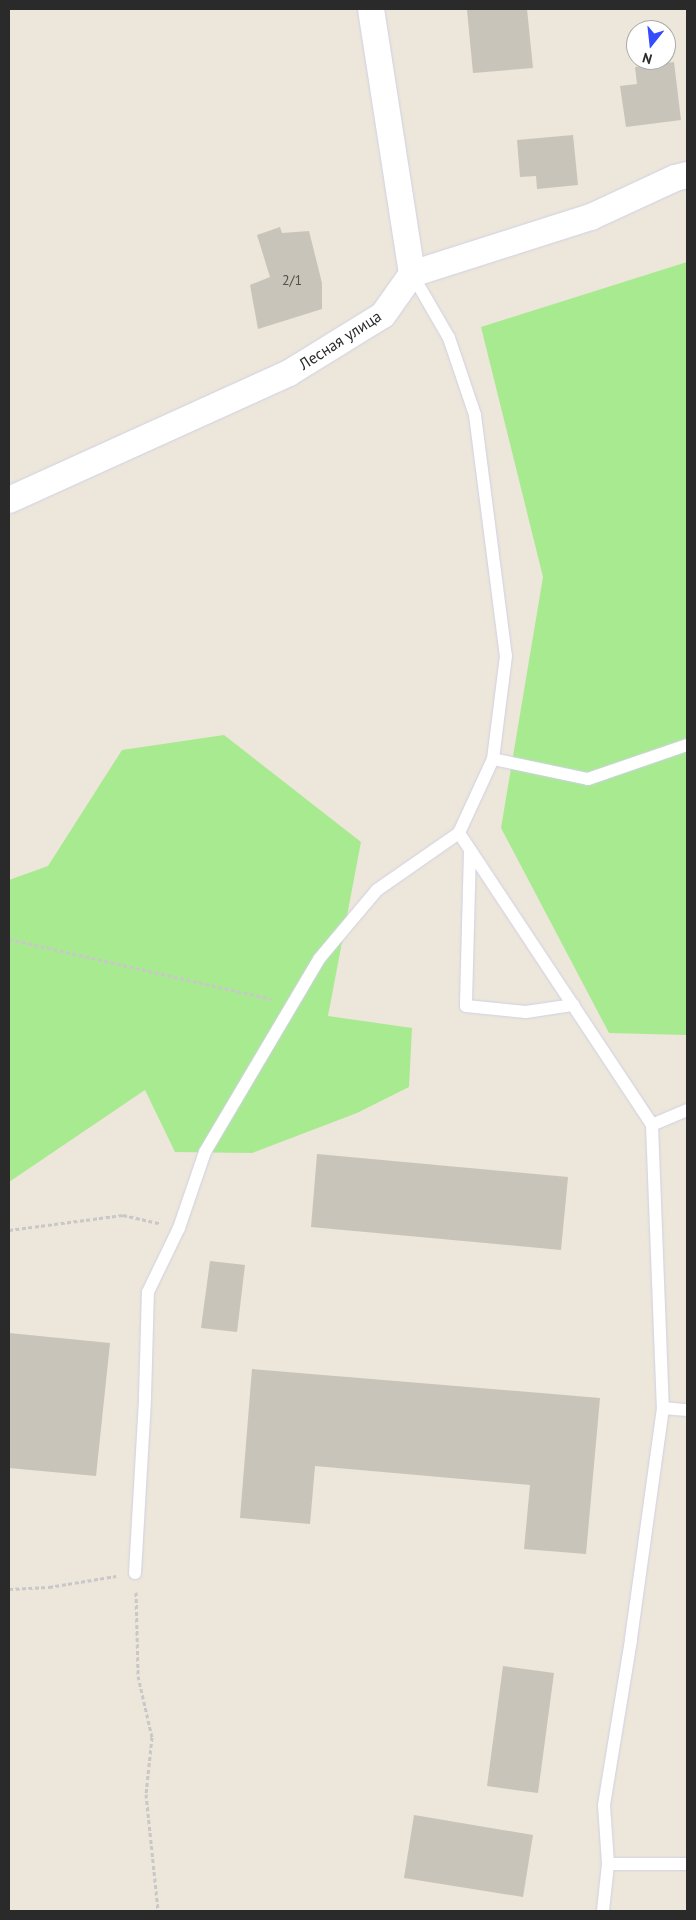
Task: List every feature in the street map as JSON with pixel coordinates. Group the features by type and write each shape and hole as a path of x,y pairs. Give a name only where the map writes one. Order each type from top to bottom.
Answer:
{"street":[{"path":"371,9 412,274 591,217 674,178 687,175"},
{"name":"Лесная улица","path":"9,500 289,373 383,315 412,274"}],"lane":[{"path":"135,1573 145,1397 148,1292 179,1228 205,1152 319,959 376,890 459,833 493,759 506,656 475,415 448,338 412,274"},
{"path":"493,759 588,779 687,745"},
{"path":"459,833 652,1125 663,1408 631,1640 604,1805 608,1864 603,1911"},
{"path":"470,850 466,1006 526,1012 573,1005"},
{"path":"652,1125 687,1110"},
{"path":"663,1408 687,1410"},
{"path":"608,1864 687,1864"}],"path":[{"path":"9,939 292,1003"},
{"path":"9,1230 123,1215 179,1228"},
{"path":"9,1589 49,1587 135,1573 138,1676 152,1737 146,1794 158,1911"}],"green space":[{"path":"687,262 687,1035 609,1033 501,828 543,577 481,327"},
{"path":"224,735 361,842 328,1016 412,1028 409,1087 357,1113 252,1153 175,1152 145,1090 9,1182 9,880 48,866 122,750"}],"building":[{"path":"527,9 533,68 473,73 467,10"},
{"path":"635,70 675,70 681,120 626,127 620,86 637,84"},
{"path":"573,135 578,185 537,189 536,176 520,177 517,140"},
{"path":"280,227 282,233 309,231 322,283 322,309 258,329 250,285 270,277 257,235"},
{"path":"317,1154 568,1177 561,1250 311,1227"},
{"path":"210,1261 245,1265 237,1332 201,1328"},
{"path":"9,1333 110,1343 96,1476 9,1468"},
{"path":"252,1369 600,1398 586,1554 524,1549 530,1485 315,1466 310,1524 240,1518"},
{"path":"503,1666 554,1673 538,1793 487,1786"},
{"path":"414,1815 533,1835 523,1897 404,1878"}]}
